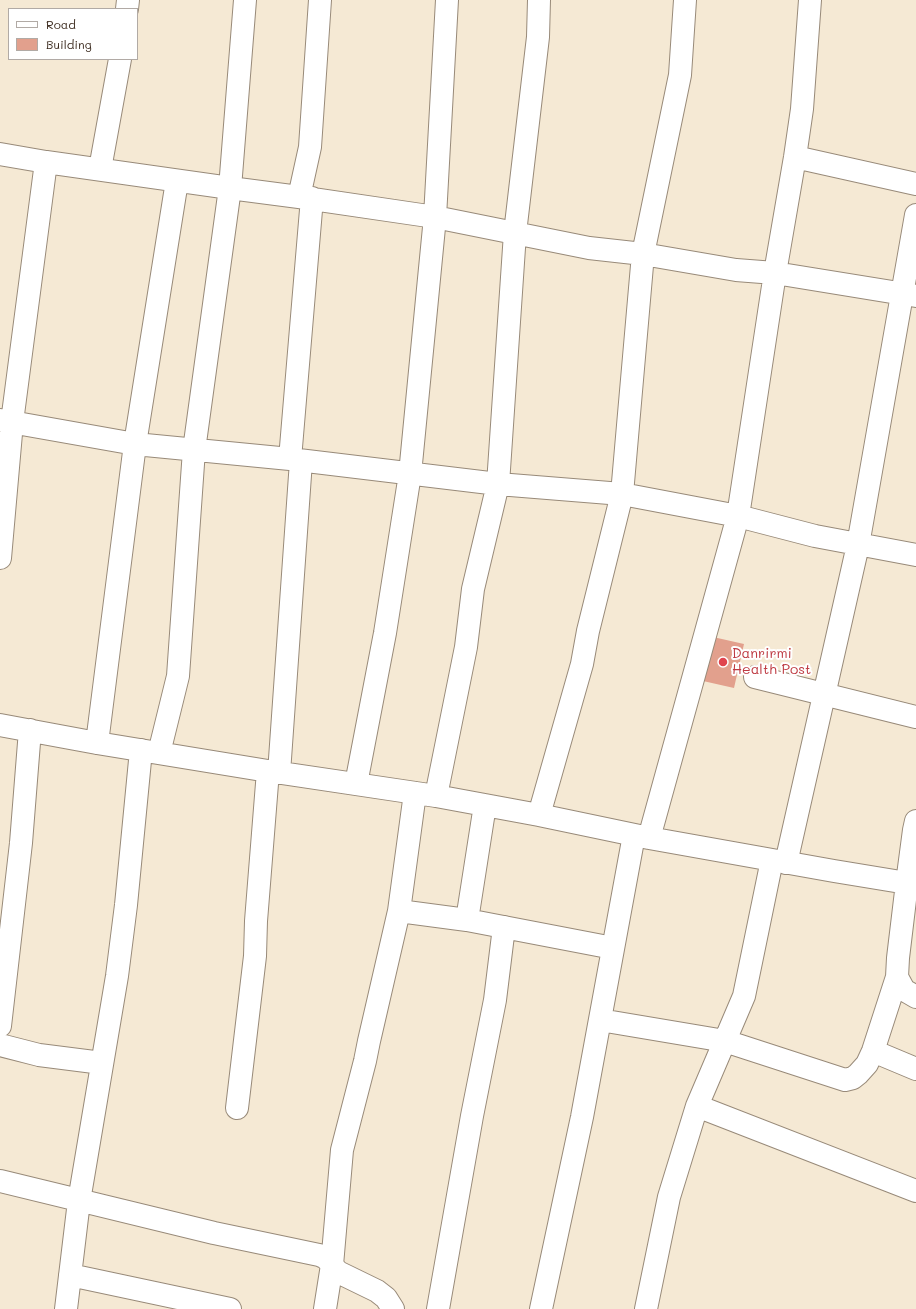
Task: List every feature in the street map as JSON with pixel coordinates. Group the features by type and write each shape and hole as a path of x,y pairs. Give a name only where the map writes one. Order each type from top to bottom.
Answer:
{"street":[{"path":"66,1309 78,1201 117,976 126,905 150,751 178,676 194,450 230,188 245,0"},
{"path":"237,1108 255,956 256,921 274,772 295,460 306,197 320,0"},
{"path":"356,784 388,620 410,474 435,217 447,0"},
{"path":"436,796 466,647 473,589 498,484 515,233 538,36 539,0"},
{"path":"539,814 582,664 588,631 622,494 643,254 680,75 685,0"},
{"path":"541,1309 582,1117 613,948 642,836 738,516 775,273 802,110 810,0"},
{"path":"100,169 120,60"},
{"path":"0,154 177,181 306,197 435,217 589,248 643,254 736,270 775,273 909,295"},
{"path":"795,157 916,184"},
{"path":"0,558 6,421 46,162"},
{"path":"97,743 135,444 177,181"},
{"path":"646,1309 669,1196 697,1106 744,996 824,694 858,545 909,295 916,215"},
{"path":"6,421 135,444 295,460 498,484 622,494 738,516 815,536 916,555"},
{"path":"755,677 916,717"},
{"path":"0,725 97,743 274,772 436,796 539,814 642,836 779,862 907,883"},
{"path":"0,1026 21,843 30,730"},
{"path":"325,1309 332,1265 342,1150 365,1061 399,910 415,793"},
{"path":"467,920 485,805"},
{"path":"600,1020 725,1041 845,1080 853,1078 867,1064 898,977 898,958 916,822"},
{"path":"399,910 467,920 613,948"},
{"path":"438,1309 472,1116 496,1000 504,927"},
{"path":"898,977 904,990 916,997"},
{"path":"0,1045 39,1055 102,1062"},
{"path":"873,1050 916,1069"},
{"path":"697,1106 916,1191"},
{"path":"0,1181 214,1233 319,1255 326,1258 338,1272 377,1291 386,1298 393,1309"},
{"path":"70,1275 192,1305 230,1309"}],"building":[{"name":"Danrirmi Health Post","path":"713,637 744,644 734,688 703,681"}],"place":[{"name":"Danrirmi Health Post","path":"723,662"}]}
